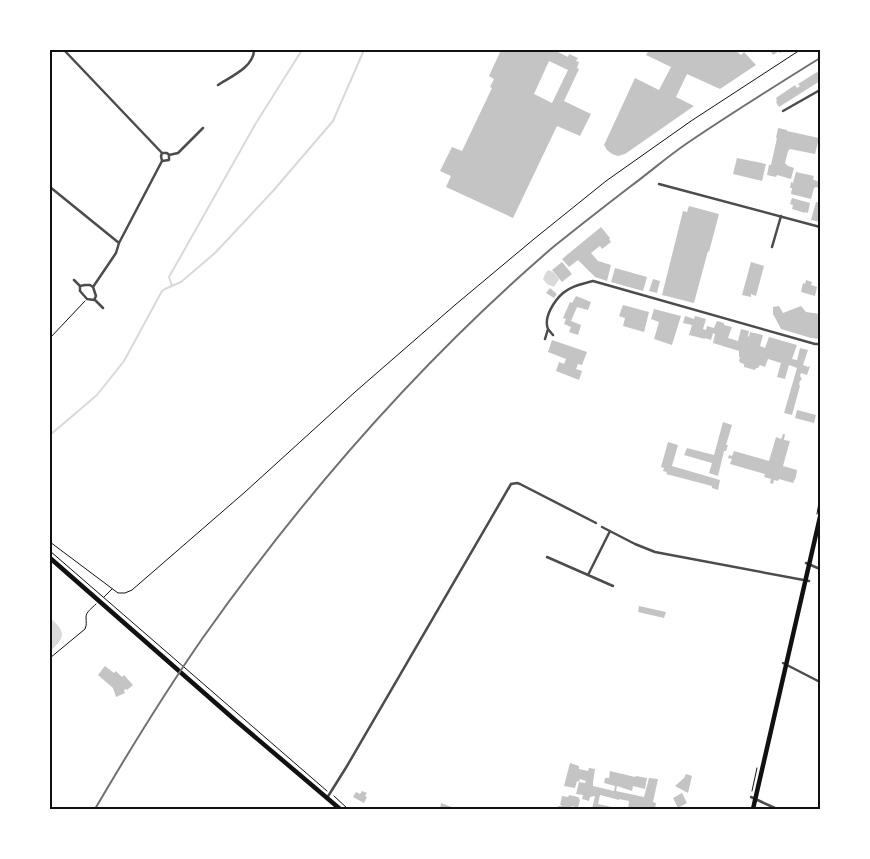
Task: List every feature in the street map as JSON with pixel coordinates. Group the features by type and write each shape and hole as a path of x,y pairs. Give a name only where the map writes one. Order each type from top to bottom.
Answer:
{"main road":[{"path":"753,809 753,798 784,664 807,580 807,564 820,518"},
{"path":"50,558 98,596 103,604 121,616 172,665 340,809"}],"street":[{"path":"64,50 162,153 178,153 202,128"},
{"path":"218,85 247,66 255,53 254,50"},
{"path":"783,111 820,90"},
{"path":"93,287 116,253 119,243 162,160 162,153"},
{"path":"162,160 169,160 169,154"},
{"path":"658,184 820,227"},
{"path":"50,187 119,243"},
{"path":"772,247 781,216"},
{"path":"74,280 80,286 80,291 87,299 94,300 103,308"},
{"path":"545,340 548,329 547,323 554,303 562,294 577,286 592,282 814,344 820,344"},
{"path":"80,286 90,285 93,287"},
{"path":"93,287 96,296 94,300"},
{"path":"548,329 553,335"},
{"path":"327,798 510,484 517,483 596,524"},
{"path":"602,527 655,552 807,580"},
{"path":"588,575 610,531"},
{"path":"547,557 613,586"},
{"path":"807,564 820,569"},
{"path":"784,664 820,682"},
{"path":"753,798 778,809"}],"path":[{"path":"50,542 118,593 125,594 132,590 455,305 606,181 691,121 800,50"},
{"path":"50,338 87,299"},
{"path":"50,551 121,616 177,661 348,809"},
{"path":"50,658 85,629 87,613 113,588"}],"shaded area":[{"path":"548,270 553,272 559,279 554,287 547,284 543,279"},
{"path":"50,618 59,627 62,634 59,642 50,651"}],"building":[{"path":"501,50 554,50 568,57 569,54 578,58 576,61 579,62 577,68 579,69 564,101 591,114 580,136 557,126 513,218 446,187 451,176 440,171 452,147 462,151 492,88 490,87 494,79 489,76","holes":["549,61 568,70 552,103 534,94"]},
{"path":"649,50 735,50 741,55 744,52 756,65 720,89 687,74 676,97 694,106 625,154 618,156 612,154 604,145 635,78 659,90 671,67 646,55"},
{"path":"770,50 786,50 780,53 779,51 773,55"},
{"path":"817,72 820,74 820,81 779,107 776,98 795,85 797,88 800,86 798,84"},
{"path":"778,128 819,138 815,154 790,149 788,151 785,163 794,168 791,179 777,175 776,177 767,175 769,165 771,165"},
{"path":"737,158 766,164 762,181 733,174"},
{"path":"796,172 814,176 814,180 820,182 819,188 814,188 811,199 791,194 791,182 793,183"},
{"path":"792,198 810,203 808,213 792,209 793,205 790,204"},
{"path":"816,202 820,203 820,222 811,220"},
{"path":"689,206 719,214 694,303 662,295 683,211 687,212"},
{"path":"601,227 611,242 602,249 600,246 591,253 598,261 611,265 607,281 595,277 578,260 569,267 562,259"},
{"path":"562,262 572,274 562,282 552,270"},
{"path":"751,262 764,266 756,296 751,294 751,297 742,295"},
{"path":"615,268 647,277 643,291 611,282"},
{"path":"653,279 660,281 657,293 649,291"},
{"path":"806,280 812,282 811,285 817,287 815,296 801,292 803,283 805,284"},
{"path":"550,288 557,294 554,298 546,293"},
{"path":"576,296 591,302 588,310 577,307 571,321 581,325 578,335 569,332 571,327 564,324 566,319 563,318 570,302 572,303"},
{"path":"623,305 649,312 644,332 623,326 625,318 619,316"},
{"path":"779,306 783,313 801,306 806,312 820,314 820,339 781,329 773,314 773,307"},
{"path":"654,309 681,316 672,345 654,339 659,322 651,319"},
{"path":"685,316 694,319 695,316 706,319 703,329 706,330 707,326 714,328 717,321 724,323 724,325 732,327 728,338 738,341 741,329 749,331 749,337 750,332 763,335 760,346 765,348 769,337 797,345 792,359 797,360 800,348 808,350 803,365 810,366 807,375 801,373 802,379 799,384 792,415 784,413 797,368 789,365 785,379 777,377 781,363 768,359 765,367 760,365 755,370 744,367 744,364 739,361 739,351 713,343 715,334 713,333 711,340 689,335 692,325 683,323"},
{"path":"552,340 587,352 582,365 578,364 576,369 582,371 579,380 556,371 559,362 564,364 566,359 548,352"},
{"path":"797,410 816,415 814,423 795,418"},
{"path":"723,422 732,425 718,476 709,473 712,463 684,455 687,448 714,455"},
{"path":"783,434 785,434 784,440 790,441 783,466 797,470 793,483 779,479 778,481 774,480 773,484 770,483 771,479 764,477 765,474 730,464 732,459 728,458 729,455 732,456 734,451 769,461 776,437 781,439"},
{"path":"668,442 678,445 672,466 720,480 718,490 712,488 712,486 666,474 667,472 663,471 664,468 661,467"},
{"path":"639,606 666,612 664,618 638,612"},
{"path":"105,666 114,673 116,671 122,677 124,675 133,685 124,690 125,693 116,697 113,688 98,675"},
{"path":"570,763 579,766 579,769 588,771 589,768 595,769 593,786 614,791 615,786 604,783 605,778 609,778 610,771 647,778 645,789 633,786 632,791 617,786 616,791 644,797 649,778 658,779 653,802 656,803 655,809 628,809 629,801 600,795 598,804 612,807 611,809 592,809 595,796 590,797 589,801 582,799 583,795 576,794 579,782 577,781 575,788 564,786","holes":["580,779 586,781 585,783 579,782"]},
{"path":"686,774 692,776 688,793 675,786"},
{"path":"362,791 367,793 364,803 353,797 356,792 360,794"},
{"path":"682,793 687,803 678,808 673,798"},
{"path":"569,795 578,797 580,800 578,808 572,806 571,809 557,809 558,806 562,805 560,805 562,796 568,797"},
{"path":"441,803 457,809 440,809"}],"waterway":[{"path":"172,286 169,277 256,123 302,50"},
{"path":"50,435 97,395 124,361 162,291 181,282 215,253 273,191 333,121 364,50"}],"railway":[{"path":"95,809 174,681 241,586 322,483 410,384 503,292 572,232 686,144 820,58"}]}
